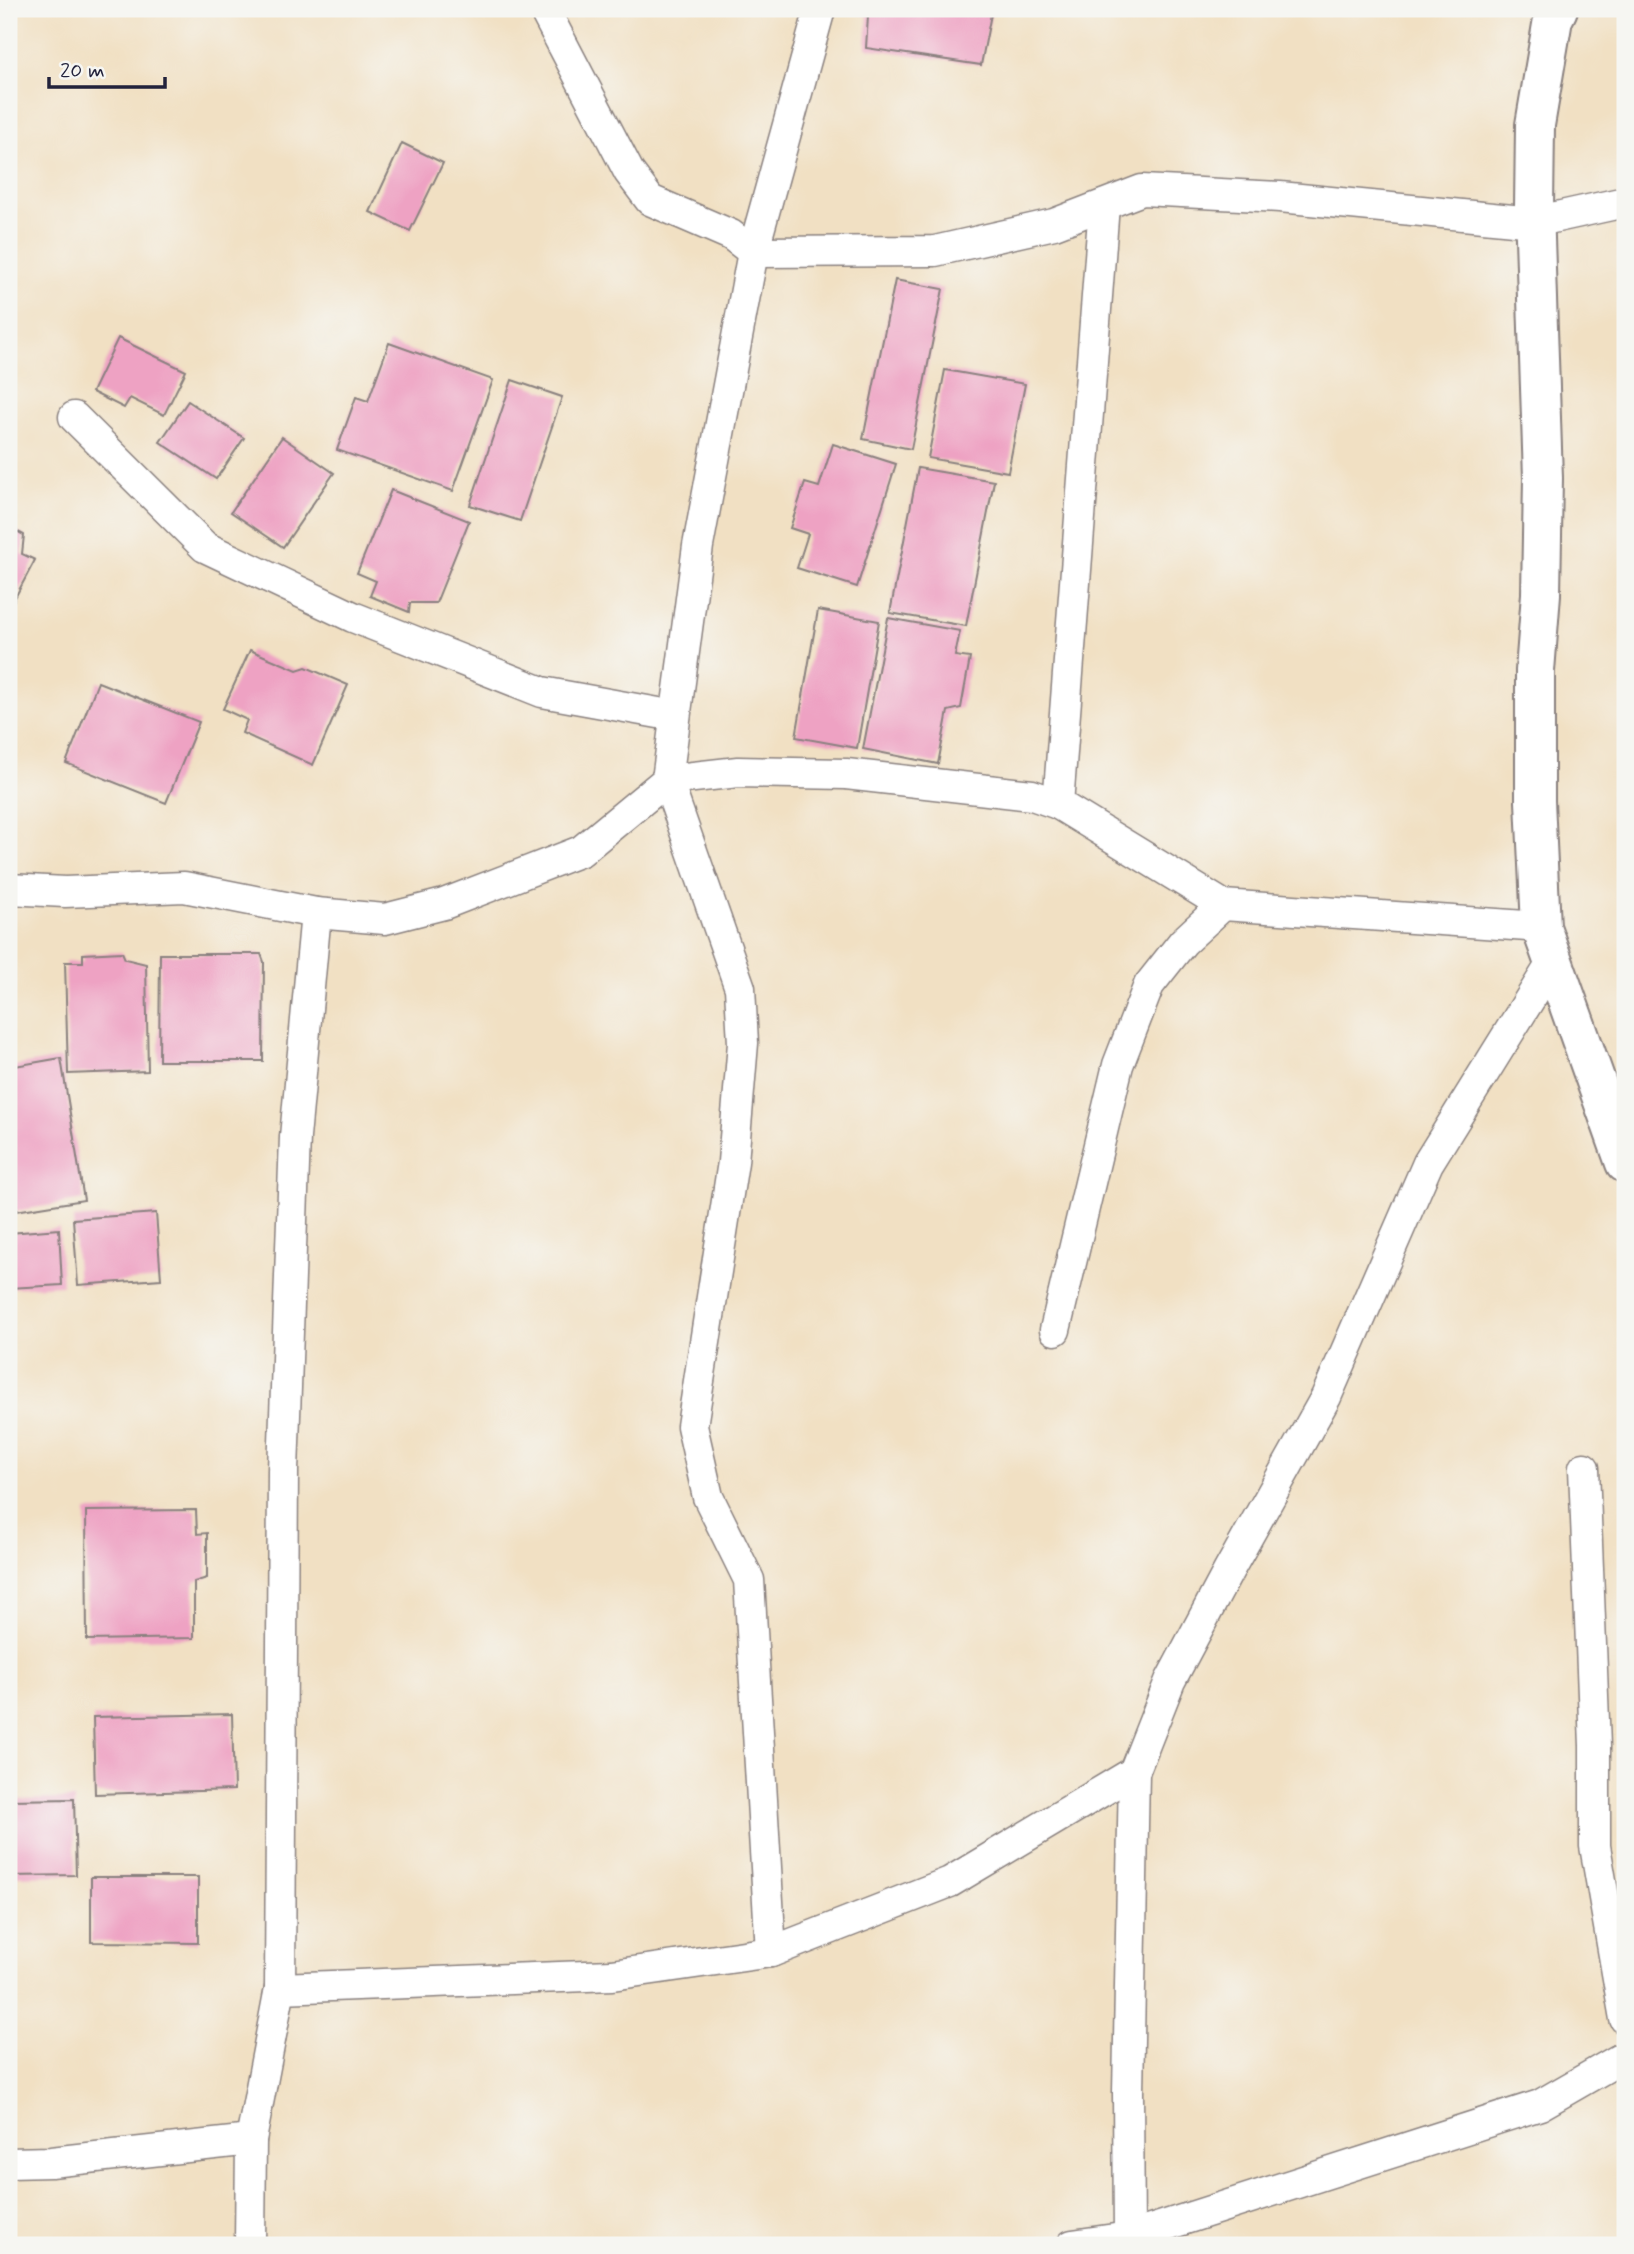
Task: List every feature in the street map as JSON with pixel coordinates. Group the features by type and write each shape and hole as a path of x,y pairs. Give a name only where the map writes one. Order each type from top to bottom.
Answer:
{"street":[{"path":"544,9 629,172 650,200 731,235 753,251 935,251 1054,224 1142,190 1280,197 1534,222 1625,202"},
{"path":"771,1952 749,1580 708,1497 692,1426 733,1162 743,1043 740,988 667,780 698,546 753,251 820,9"},
{"path":"1558,9 1553,19 1535,125 1534,222 1543,478 1541,594 1535,671 1535,801 1547,943 1625,1163"},
{"path":"1058,804 1104,205"},
{"path":"74,417 205,547 353,617 542,692 675,716"},
{"path":"9,889 65,892 184,887 316,913 385,919 444,904 580,850 667,780 738,772 846,774 1032,795 1058,804 1223,905 1547,943"},
{"path":"1055,1330 1118,1065 1149,985 1183,942 1223,905"},
{"path":"250,2245 251,2140 280,1988 284,1443 295,1137 316,913"},
{"path":"1131,2241 1128,2093 1134,1772 1170,1681 1325,1397 1428,1163 1547,943"},
{"path":"1584,1468 1595,1746 1595,1846 1625,2019"},
{"path":"280,1988 612,1975 771,1952 950,1882 1134,1772"},
{"path":"1072,2245 1131,2241 1540,2105 1625,2056"},
{"path":"9,2163 51,2162 251,2140"}],"building":[{"path":"853,9 992,9 981,65 866,48 868,16 853,12"},
{"path":"402,143 443,163 410,231 370,212"},
{"path":"895,280 943,289 911,449 863,439"},
{"path":"118,338 186,371 164,415 130,398 124,408 92,392"},
{"path":"389,343 493,380 453,491 337,450 356,397 368,401"},
{"path":"945,370 1025,384 1008,472 928,458"},
{"path":"512,380 562,397 520,521 470,505"},
{"path":"188,401 244,438 216,479 160,442"},
{"path":"282,437 334,473 283,547 231,512"},
{"path":"833,444 896,464 857,587 797,568 808,534 790,528 805,483 819,487"},
{"path":"918,468 994,481 966,626 890,613"},
{"path":"391,490 469,521 436,603 410,603 409,612 370,596 376,581 357,573"},
{"path":"9,527 24,535 22,554 35,560 9,609"},
{"path":"818,610 879,621 857,748 796,737"},
{"path":"888,618 960,631 955,656 970,658 961,708 948,711 938,764 863,749"},
{"path":"250,650 297,670 306,667 348,685 313,765 242,733 247,720 223,709"},
{"path":"98,682 199,722 166,803 66,763"},
{"path":"122,952 125,959 146,964 148,1071 68,1074 65,962 83,962 83,954"},
{"path":"160,954 261,954 264,962 263,1061 159,1061"},
{"path":"61,1058 84,1200 9,1212 9,1067"},
{"path":"156,1213 161,1279 78,1285 73,1219"},
{"path":"59,1229 62,1285 9,1288 9,1233"},
{"path":"196,1510 197,1534 207,1533 207,1578 194,1582 194,1638 87,1640 86,1511"},
{"path":"232,1714 234,1790 95,1794 93,1717"},
{"path":"74,1799 76,1875 9,1876 9,1800"},
{"path":"91,1877 198,1877 198,1943 91,1942"}]}
